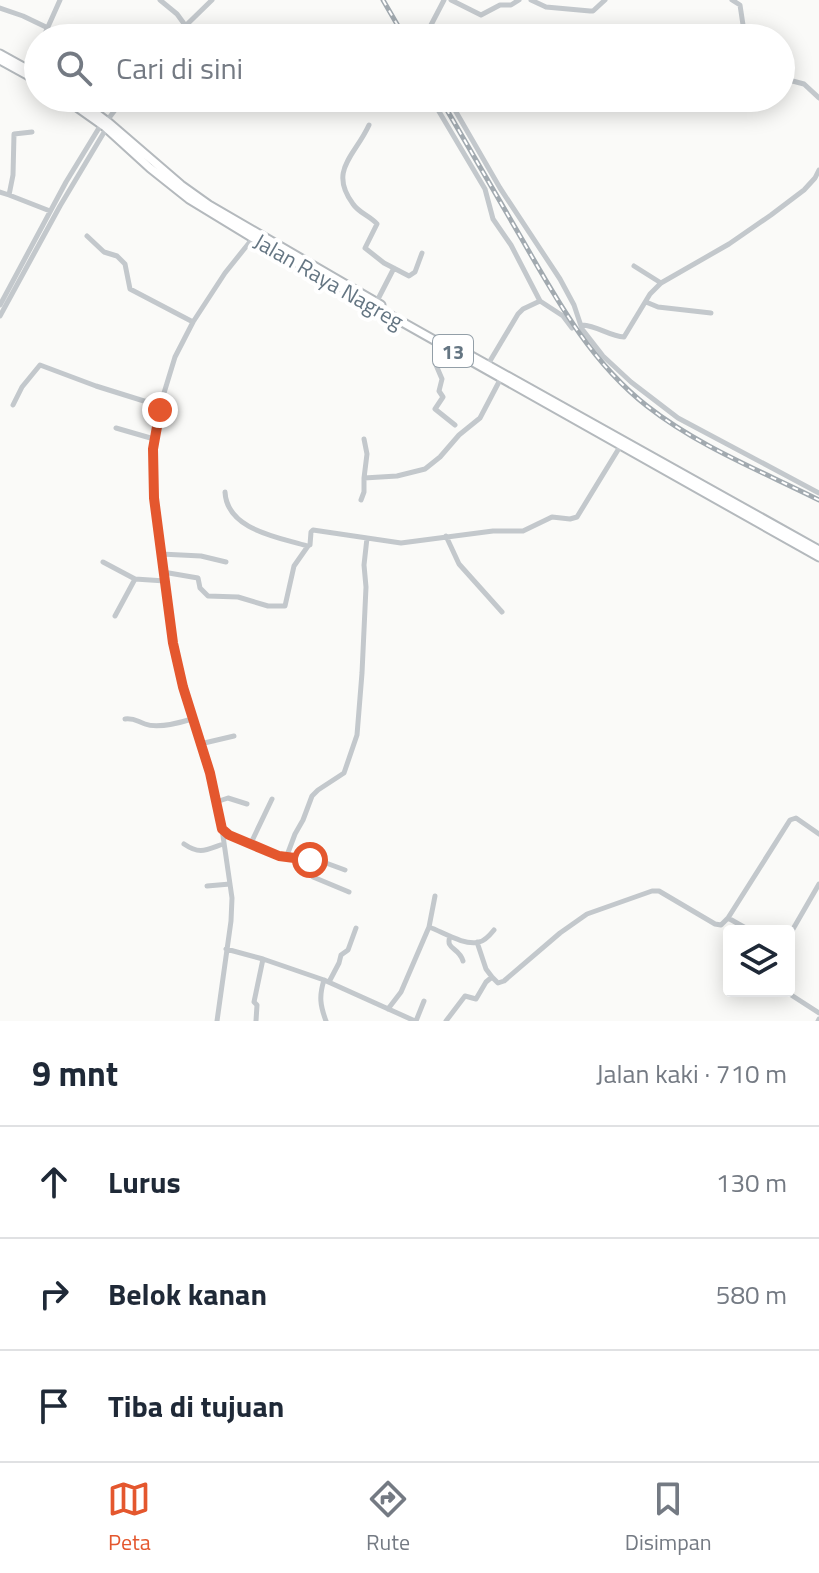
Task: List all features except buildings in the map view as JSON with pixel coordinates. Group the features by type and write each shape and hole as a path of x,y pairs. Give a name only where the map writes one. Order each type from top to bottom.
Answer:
{"highway":[{"path":"0,57 24,68"},
{"path":"0,57 24,72"},
{"name":"Jalan Raya Nagreg","path":"88,112 106,123"},
{"name":"Jalan Raya Nagreg","path":"93,112 192,193 254,236 444,347 486,367 501,378 819,550"},
{"name":"Jalan Raya Nagreg","path":"254,236 819,557"}],"street":[{"path":"50,24 60,0"},
{"path":"160,0 184,24"},
{"path":"186,24 212,0"},
{"path":"431,24 443,0"},
{"path":"451,0 481,15 519,0"},
{"path":"531,0 546,7 590,11 605,0"},
{"path":"732,0 740,5 743,24"},
{"path":"0,8 40,24"},
{"path":"795,82 804,84 819,98"},
{"path":"0,316 57,204 114,112"},
{"path":"439,112 485,189 493,219 511,245 540,301 563,316 572,328"},
{"path":"456,112 500,188 560,279 582,329 606,358 631,382 678,418 819,493"},
{"path":"369,125 345,166 342,183 355,207 377,223 365,248 408,276 418,266 422,253"},
{"path":"9,195 14,134 32,132"},
{"path":"582,325 624,337 661,283 764,220 804,190 819,170"},
{"path":"0,192 50,211"},
{"path":"0,305 50,211 57,204"},
{"path":"87,236 104,252 117,256 125,264 130,289 193,322"},
{"path":"217,1021 232,912 230,884 210,773 176,655 163,572 152,459 160,406 175,357 193,322 254,236"},
{"path":"634,266 661,283"},
{"path":"376,303 394,269"},
{"path":"486,367 518,314 540,301"},
{"path":"646,302 658,307 711,313"},
{"path":"444,347 436,365 442,379 439,391 443,397 435,408 455,425"},
{"path":"13,405 22,387 40,365 160,406"},
{"path":"364,478 397,476 425,469 480,418 501,378"},
{"path":"116,428 154,439"},
{"path":"361,500 367,454 364,439"},
{"path":"163,572 198,578 200,588 208,596 241,597 268,606 285,606 294,566 310,544 313,530 401,543 493,531 523,531 552,517 577,517 622,444"},
{"path":"225,492 227,506 238,519 257,531 308,546"},
{"path":"446,536 459,564 502,612"},
{"path":"286,858 312,796 344,773 357,735 367,538"},
{"path":"161,554 201,556 226,562"},
{"path":"103,562 135,579 165,581"},
{"path":"115,616 135,579"},
{"path":"125,719 133,718 154,725 192,719"},
{"path":"200,744 234,736"},
{"path":"216,802 228,798 247,804"},
{"path":"250,845 272,799"},
{"path":"477,942 486,969 498,983 587,914 652,891 659,891 715,924 723,924 790,820 796,818 819,834"},
{"path":"222,829 250,845 286,858 326,863 345,870"},
{"path":"184,844 197,851 205,851 223,844"},
{"path":"310,860 307,871 313,877 349,892"},
{"path":"207,886 230,884"},
{"path":"795,926 819,884"},
{"path":"388,1009 401,992 429,927 435,896"},
{"path":"728,918 740,925"},
{"path":"429,927 469,942 484,940 494,930"},
{"path":"326,1021 320,993 341,955 348,950 356,928"},
{"path":"450,936 449,946 458,952 463,961"},
{"path":"226,949 326,981 415,1021 424,1001"},
{"path":"256,1021 257,1005 254,1002 263,959"},
{"path":"446,1021 465,996 476,999 492,977"},
{"path":"793,997 819,1018"}],"railway":[{"path":"383,0 397,24"},
{"path":"448,112 577,330 627,389 687,433 819,500"}],"route":[{"path":"160,410 152,459 154,498 173,643 183,687 210,773 222,829 229,835 279,856 310,860"}]}
